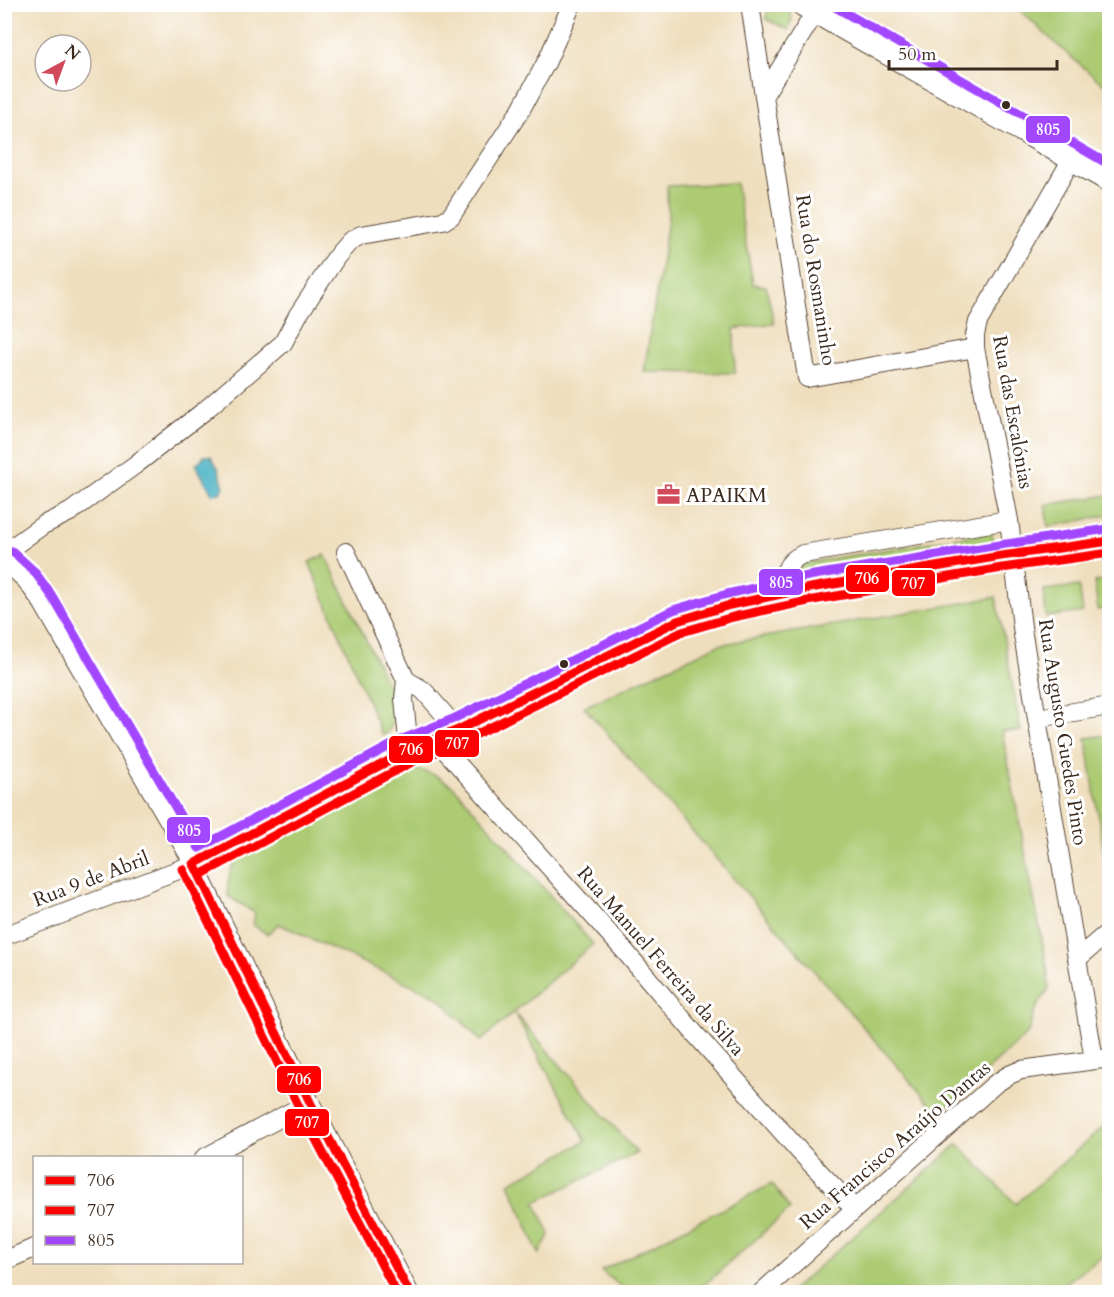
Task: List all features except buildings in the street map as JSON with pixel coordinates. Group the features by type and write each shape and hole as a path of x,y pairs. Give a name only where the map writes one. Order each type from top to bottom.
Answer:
{"street":[{"path":"4,553 42,525 70,512 135,465 203,412 283,343 298,315 337,256 350,241 361,235 443,221 451,216 520,111 548,61 572,4"},
{"name":"Rua do Rosmaninho","path":"750,4 807,378 975,348"},
{"path":"764,95 811,8 1110,179"},
{"name":"Rua das Escalónias","path":"1013,554 1009,520 975,348 975,334 978,322 1072,159"},
{"path":"788,591 783,579 786,566 803,554 1009,520"},
{"name":"Rua 9 de Abril","path":"4,936 194,864 409,750 458,730 677,621 710,610 788,591 1013,554 1110,541"},
{"path":"346,552 406,680 404,699 409,750"},
{"name":"Rua Augusto Guedes Pinto","path":"1013,554 1023,635 1078,958 1102,1059"},
{"path":"4,560 25,579 42,602 194,864 310,1102 409,1293"},
{"path":"406,680 423,690 458,730"},
{"path":"1038,718 1110,706"},
{"name":"Rua Manuel Ferreira da Silva","path":"436,740 801,1153 855,1209"},
{"path":"1078,958 1110,931"},
{"name":"Rua Francisco Araújo Dantas","path":"762,1293 995,1084 1021,1070 1102,1059"},
{"path":"208,1156 310,1102"},
{"path":"4,1261 33,1248"}],"green space":[{"path":"768,5 785,7 791,13 792,18 788,30 766,19"},
{"path":"1014,5 1109,5 1109,89 1065,52"},
{"path":"736,183 753,284 766,286 774,323 734,329 735,373 644,372 668,220 667,186"},
{"path":"1109,495 1109,515 1048,527 1045,505"},
{"path":"991,532 994,542 800,572 800,564"},
{"path":"325,555 395,704 393,722 388,733 382,735 309,562"},
{"path":"1109,580 1109,609 1098,610 1094,582"},
{"path":"1079,586 1083,612 1046,617 1044,590"},
{"path":"996,597 1021,731 1002,731 1047,967 1049,988 1035,1010 1028,1033 939,1114 584,707 718,645"},
{"path":"1110,735 1109,884 1086,738"},
{"path":"415,769 435,775 453,786 593,944 481,1041 438,997 279,924 267,934 253,925 255,913 228,896 230,872 243,850 385,777"},
{"path":"514,1012 637,1153 535,1202 550,1234 539,1254 509,1183 586,1141"},
{"path":"1109,1122 1109,1252 1053,1292 790,1292 958,1144 1016,1204"},
{"path":"772,1184 790,1209 696,1292 628,1292 601,1271"}],"water":[{"path":"204,456 211,456 218,468 224,487 220,493 212,494 196,465"}],"transit line":[{"name":"805","path":"830,4 1110,165"},
{"name":"805","path":"12,551 34,571 52,596 199,848 403,739 453,719 673,610 727,594 808,576 1108,529"},
{"name":"706","path":"194,864 409,750 458,730 677,621 730,605 810,588 1001,556 1110,541"},
{"name":"707","path":"200,875 414,761 463,741 682,632 733,617 813,600 1002,568 1110,553"},
{"name":"706","path":"194,864 310,1102 409,1292"},
{"name":"707","path":"183,869 299,1107 396,1292"}],"place":[{"name":"APAIKM","path":"668,495"}]}
